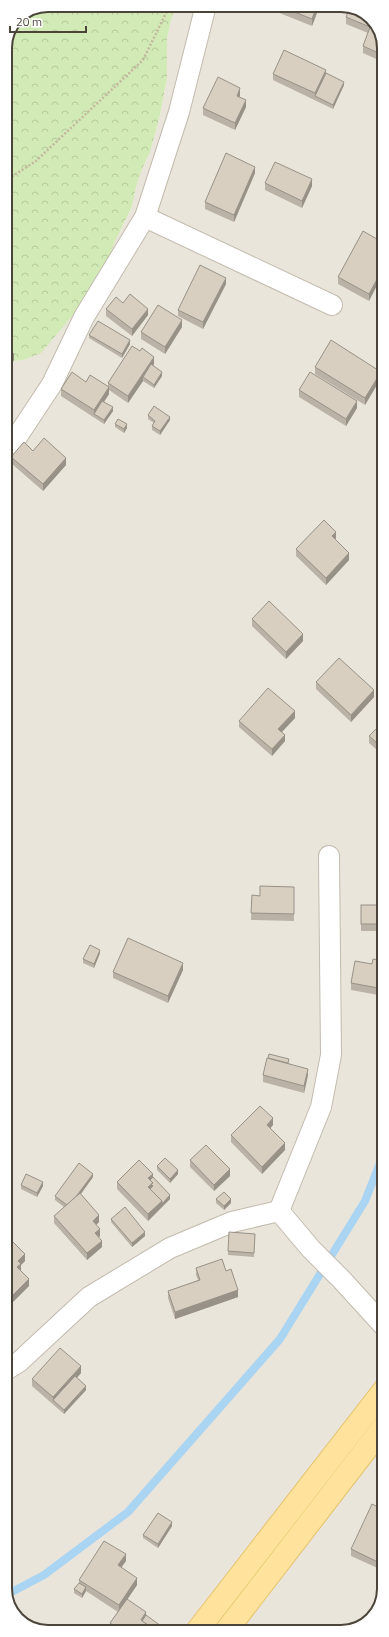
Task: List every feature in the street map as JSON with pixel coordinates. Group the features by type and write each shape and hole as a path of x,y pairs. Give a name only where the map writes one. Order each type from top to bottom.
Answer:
{"main road":[{"path":"203,1625 377,1399"},
{"path":"231,1625 377,1435"}],"street":[{"path":"12,444 52,384 84,318 145,217 179,112 204,12"},
{"path":"145,217 332,305"},
{"path":"279,1211 321,1107 331,1055 329,856"},
{"path":"279,1211 311,1249 377,1318"},
{"path":"12,1366 19,1362 89,1297 170,1248 232,1222 279,1211"}],"path":[{"path":"12,176 36,161 143,60 167,12"}],"shaded area":[{"path":"174,12 343,12 359,17 365,21 372,30 377,48 377,1588 372,1607 365,1616 354,1622 340,1625 46,1625 30,1620 21,1613 14,1600 12,1588 12,361 23,360 54,338 124,224 132,207 136,187 150,152 160,115 167,78 167,39"}],"green space":[{"path":"48,12 174,12 167,39 167,78 160,115 150,152 136,187 132,207 115,241 101,276 79,308 41,353 23,360 12,361 12,48 18,28 28,18"}],"building":[{"path":"294,12 314,12 312,19"},
{"path":"348,13 359,17 370,27 346,17"},
{"path":"370,27 376,41 377,52 363,46"},
{"path":"284,50 326,70 315,93 273,74"},
{"path":"326,73 344,82 333,105 315,96"},
{"path":"218,77 240,88 237,96 246,100 235,123 203,108"},
{"path":"226,153 255,167 234,215 205,202"},
{"path":"275,162 312,179 302,201 265,183"},
{"path":"363,231 377,239 377,279 369,294 338,277"},
{"path":"200,265 226,278 203,322 178,310"},
{"path":"130,294 148,309 132,329 106,309 116,297 123,303"},
{"path":"158,305 182,320 165,347 141,332"},
{"path":"98,321 130,340 122,354 89,335"},
{"path":"331,340 377,369 377,378 365,398 315,367"},
{"path":"132,346 140,351 142,348 154,357 128,396 108,383"},
{"path":"151,364 162,372 154,385 143,377"},
{"path":"72,372 86,382 90,375 109,387 94,410 61,389"},
{"path":"310,372 357,401 346,419 299,390"},
{"path":"102,401 113,407 104,420 94,414"},
{"path":"154,406 170,417 160,431 152,426 155,421 148,415"},
{"path":"118,419 127,424 124,429 115,424"},
{"path":"44,438 66,458 43,484 12,458 12,456 24,442 33,451"},
{"path":"324,520 336,532 332,536 349,553 326,578 296,549"},
{"path":"269,601 303,634 286,652 252,619"},
{"path":"339,658 374,690 351,715 316,682"},
{"path":"268,688 295,711 278,729 285,735 272,749 239,721"},
{"path":"377,728 377,743 369,736"},
{"path":"260,886 294,887 294,914 251,913 252,895 260,896"},
{"path":"361,905 377,905 377,924 361,924"},
{"path":"128,938 183,963 168,996 113,972"},
{"path":"90,945 100,950 94,964 83,959"},
{"path":"373,959 377,960 377,988 351,983 355,961 372,964"},
{"path":"269,1054 289,1059 288,1063 268,1058"},
{"path":"267,1058 308,1069 304,1086 263,1075"},
{"path":"260,1106 273,1118 267,1125 285,1143 262,1167 231,1135"},
{"path":"206,1145 230,1169 214,1185 190,1160"},
{"path":"165,1158 178,1170 170,1179 157,1166"},
{"path":"139,1160 153,1174 148,1178 153,1183 148,1187 162,1201 148,1214 117,1182"},
{"path":"79,1163 93,1174 75,1198 67,1205 55,1196"},
{"path":"26,1174 43,1182 37,1193 21,1185"},
{"path":"153,1177 170,1195 162,1204 162,1201 150,1189 153,1186 151,1184 153,1183 150,1180"},
{"path":"224,1192 231,1199 224,1206 216,1199"},
{"path":"80,1193 99,1215 93,1221 100,1229 95,1233 102,1241 87,1253 54,1216"},
{"path":"125,1207 145,1232 132,1243 111,1219"},
{"path":"229,1232 255,1234 254,1253 228,1251"},
{"path":"12,1241 25,1254 18,1261 21,1264 17,1267 29,1279 12,1296"},
{"path":"222,1259 226,1271 231,1269 238,1290 175,1312 168,1291 200,1280 196,1268"},
{"path":"60,1348 81,1366 53,1397 32,1379"},
{"path":"75,1376 86,1386 64,1410 53,1400"},
{"path":"372,1504 377,1506 377,1562 351,1549"},
{"path":"158,1513 172,1522 158,1544 143,1535"},
{"path":"104,1541 126,1554 118,1565 137,1578 119,1605 79,1580"},
{"path":"79,1583 86,1587 82,1594 74,1589"},
{"path":"127,1599 146,1612 141,1620 148,1625 113,1625 110,1623"},
{"path":"146,1615 160,1625 148,1625 142,1621"}],"waterway":[{"path":"12,1592 44,1575 128,1512 280,1339 365,1201 377,1171"}]}
